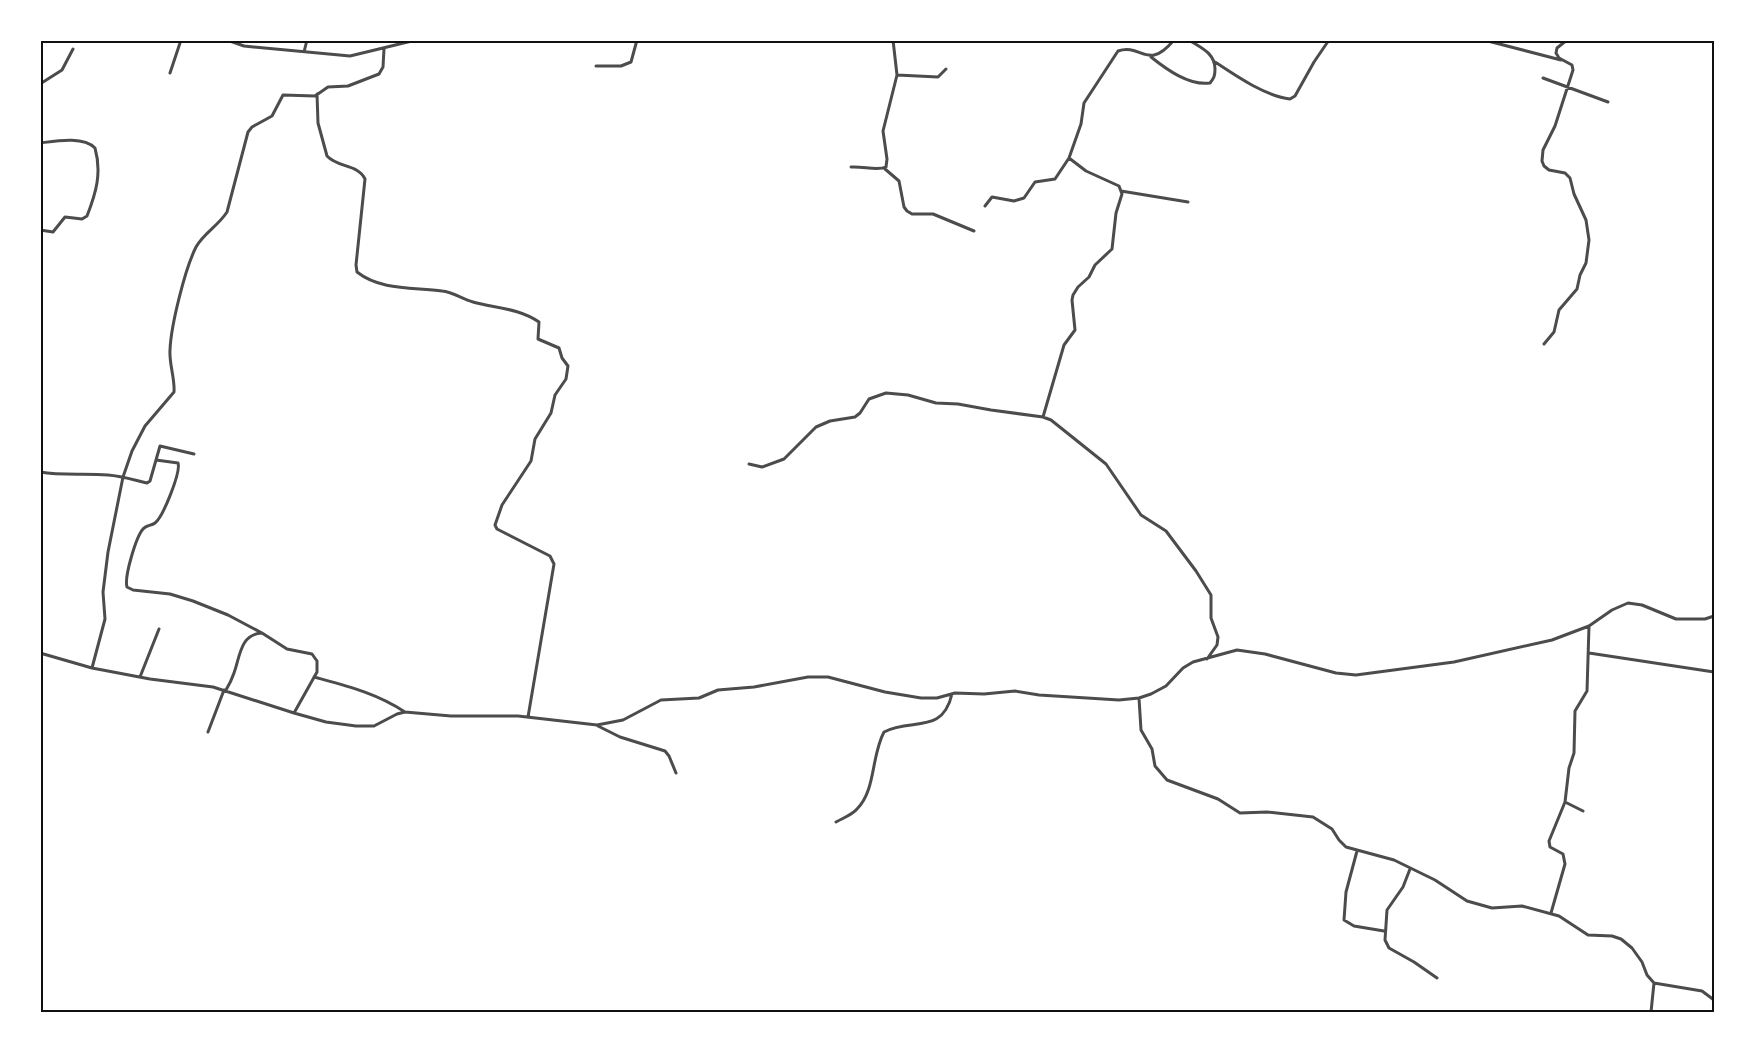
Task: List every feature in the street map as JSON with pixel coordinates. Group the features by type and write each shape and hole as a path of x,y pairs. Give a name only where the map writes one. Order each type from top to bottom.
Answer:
{"street":[{"path":"170,73 181,40"},
{"path":"227,40 244,46 350,57 416,40"},
{"path":"304,52 307,40"},
{"path":"596,66 621,66 631,62 637,40"},
{"path":"885,169 887,161 883,131 897,75 893,40"},
{"path":"1151,57 1157,55 1174,40"},
{"path":"1189,40 1208,52 1215,62 1247,82 1280,97 1290,99 1295,96 1329,40"},
{"path":"1484,40 1563,60"},
{"path":"1545,344 1554,332 1559,309 1577,289 1586,262 1589,236 1585,215 1574,194 1570,178 1565,173 1549,170 1542,161 1543,150 1555,126 1573,66 1557,56 1556,51 1567,40"},
{"path":"92,668 105,619 103,592 108,552 123,477 145,426 173,394 171,340 186,274 201,239 227,212 249,130 272,116 283,95 312,96 328,87 348,86 379,74 383,67 384,49"},
{"path":"40,84 62,70 73,50"},
{"path":"985,206 992,197 1014,201 1024,198 1035,182 1055,179 1069,158 1081,124 1084,103 1120,50 1151,57 1167,69 1194,82 1205,84 1212,82 1214,78 1215,62"},
{"path":"897,75 938,77 946,69"},
{"path":"1543,78 1608,102"},
{"path":"318,94 318,123 327,156 332,161 358,171 365,179 357,272 396,287 445,291 469,301 520,312 536,320 539,325 538,339 559,348 568,366 567,376 556,392 552,410 535,438 529,465 502,505 495,526 543,551 552,558 554,564 528,717"},
{"path":"40,143 76,141 89,143 95,148 99,171 98,186 87,216 82,219 65,217 53,232 40,230"},
{"path":"1069,158 1086,171 1112,182 1121,191 1188,202"},
{"path":"851,168 862,166 885,169 899,180 907,212 933,214 974,231"},
{"path":"1043,417 1064,345 1076,330 1072,297 1078,287 1089,277 1097,262 1112,249 1121,191"},
{"path":"749,464 762,467 784,459 816,427 830,421 855,417 869,399 886,393 1051,420 1106,464 1141,515 1166,531 1191,562 1212,599 1211,618 1218,642 1207,659"},
{"path":"40,472 63,476 106,475 148,483 161,445 194,454"},
{"path":"156,460 178,463 179,472 157,521 144,527 140,533 128,567 127,587 133,591 170,594 193,601 228,615 287,649 315,656 318,665 314,677 294,713"},
{"path":"40,653 92,668 225,690 326,722 366,727 380,724 405,712 451,716 528,717 597,725 622,720 661,700 699,698 718,690 754,687 817,676 912,698 930,699 952,694 1016,691 1039,695 1100,699 1139,698 1166,686 1187,665 1231,651 1247,650 1336,673 1356,675 1474,658 1552,640 1589,626 1611,610 1628,603 1642,605 1676,619 1705,619 1714,616"},
{"path":"1551,913 1565,864 1563,854 1550,847 1549,841 1565,802 1569,768 1574,753 1575,711 1587,693 1589,626"},
{"path":"140,677 159,629"},
{"path":"208,732 234,674 243,644 250,636 262,633"},
{"path":"1589,653 1714,672"},
{"path":"314,677 363,690 389,701 405,712"},
{"path":"836,822 855,811 865,798 877,749 884,732 928,723 941,716 949,706 952,694"},
{"path":"1139,698 1141,730 1152,749 1155,766 1164,778 1218,799 1240,813 1267,812 1313,817 1332,829 1342,844 1357,851 1382,856 1435,880 1467,901 1492,908 1522,906 1551,913 1584,933 1621,939 1632,948 1654,983 1702,991 1714,1000"},
{"path":"597,725 620,737 665,751 676,773"},
{"path":"1565,802 1583,811"},
{"path":"1357,851 1346,892 1344,920 1354,926 1384,931"},
{"path":"1410,869 1403,887 1389,907 1384,931 1385,940 1389,948 1437,978"},
{"path":"1651,1012 1654,983"}]}
